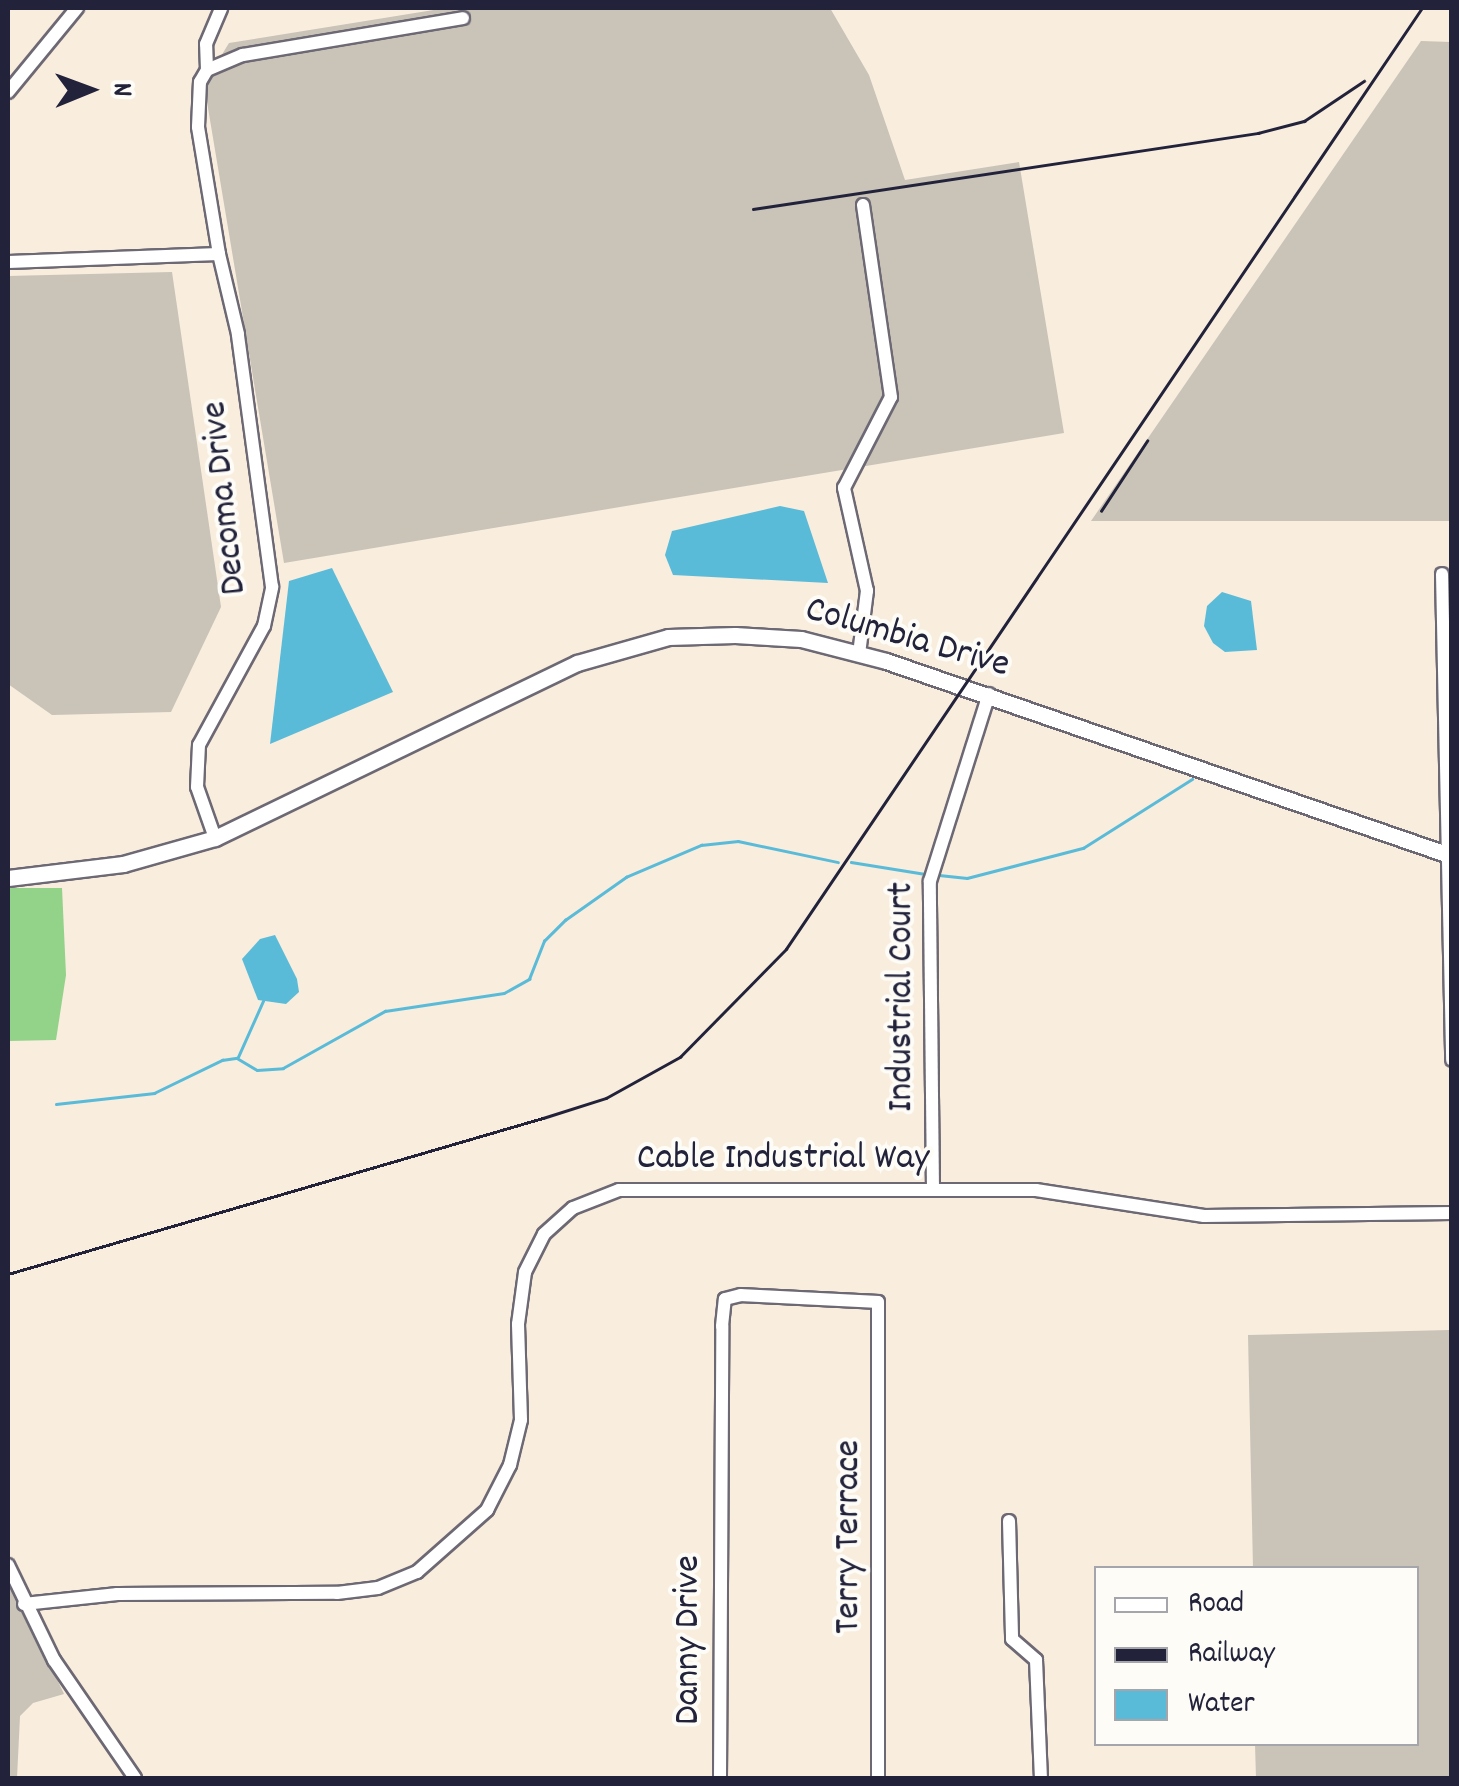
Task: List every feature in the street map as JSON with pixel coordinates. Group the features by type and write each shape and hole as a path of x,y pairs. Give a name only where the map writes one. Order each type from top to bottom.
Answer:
{"main road":[{"name":"Columbia Drive","path":"8,878 123,864 215,838 506,694 577,663 668,636 801,639 859,654 989,694 1450,855"}],"street":[{"path":"8,92 77,8"},
{"name":"Decoma Drive","path":"215,838 197,787 199,744 264,626 272,587 238,334 218,254 198,127 206,44 220,8"},
{"path":"206,70 243,55 462,18"},
{"path":"859,654 867,591 844,488 891,397 863,206"},
{"path":"8,262 218,254"},
{"path":"1442,574 1452,1060"},
{"name":"Industrial Court","path":"934,1190 930,881 989,694"},
{"name":"Cable Industrial Way","path":"24,1604 117,1594 337,1593 378,1588 418,1572 487,1510 510,1465 521,1420 518,1324 525,1272 544,1234 574,1208 619,1190 1036,1190 1204,1216 1452,1213"},
{"name":"Danny Drive","path":"720,1778 725,1299 872,1299"},
{"name":"Terry Terrace","path":"872,1299 882,1329 878,1778"},
{"path":"1009,1521 1012,1639 1036,1660 1040,1778"},
{"path":"8,1565 24,1604 87,1714 134,1778"}],"shaded area":[{"path":"446,8 830,8 869,75 905,180 1019,162 1064,433 284,563 204,84 229,43"},
{"path":"1421,41 1451,42 1451,521 1091,521"},
{"path":"172,272 221,607 171,712 52,715 8,684 8,276"},
{"path":"1449,1330 1451,1778 1256,1778 1255,1746 1419,1746 1419,1566 1253,1566 1248,1335"},
{"path":"8,1576 64,1694 33,1703 20,1716 17,1778 8,1778"}],"green space":[{"path":"8,888 62,888 66,975 56,1040 8,1041"}],"water":[{"path":"780,506 804,511 828,583 673,575 665,555 672,531"},
{"path":"332,568 393,692 270,744 289,581"},
{"path":"1222,592 1251,601 1257,650 1225,652 1213,643 1204,626 1207,606"},
{"path":"275,935 297,979 299,992 286,1004 258,1000 242,959 260,939"}],"waterway":[{"path":"939,875 967,878 1083,848 1192,779"},
{"path":"56,1104 154,1093 222,1060 237,1058 257,1070 283,1068 385,1011 504,993 529,979 544,941 565,920 626,877 701,845 738,841 838,862"},
{"path":"851,862 925,874"},
{"path":"238,1057 263,1001"}],"railway":[{"path":"8,1274 606,1098 680,1057 786,949 1422,8"},
{"path":"753,209 1258,133 1304,121 1364,81"},
{"path":"1101,511 1147,441"}]}
